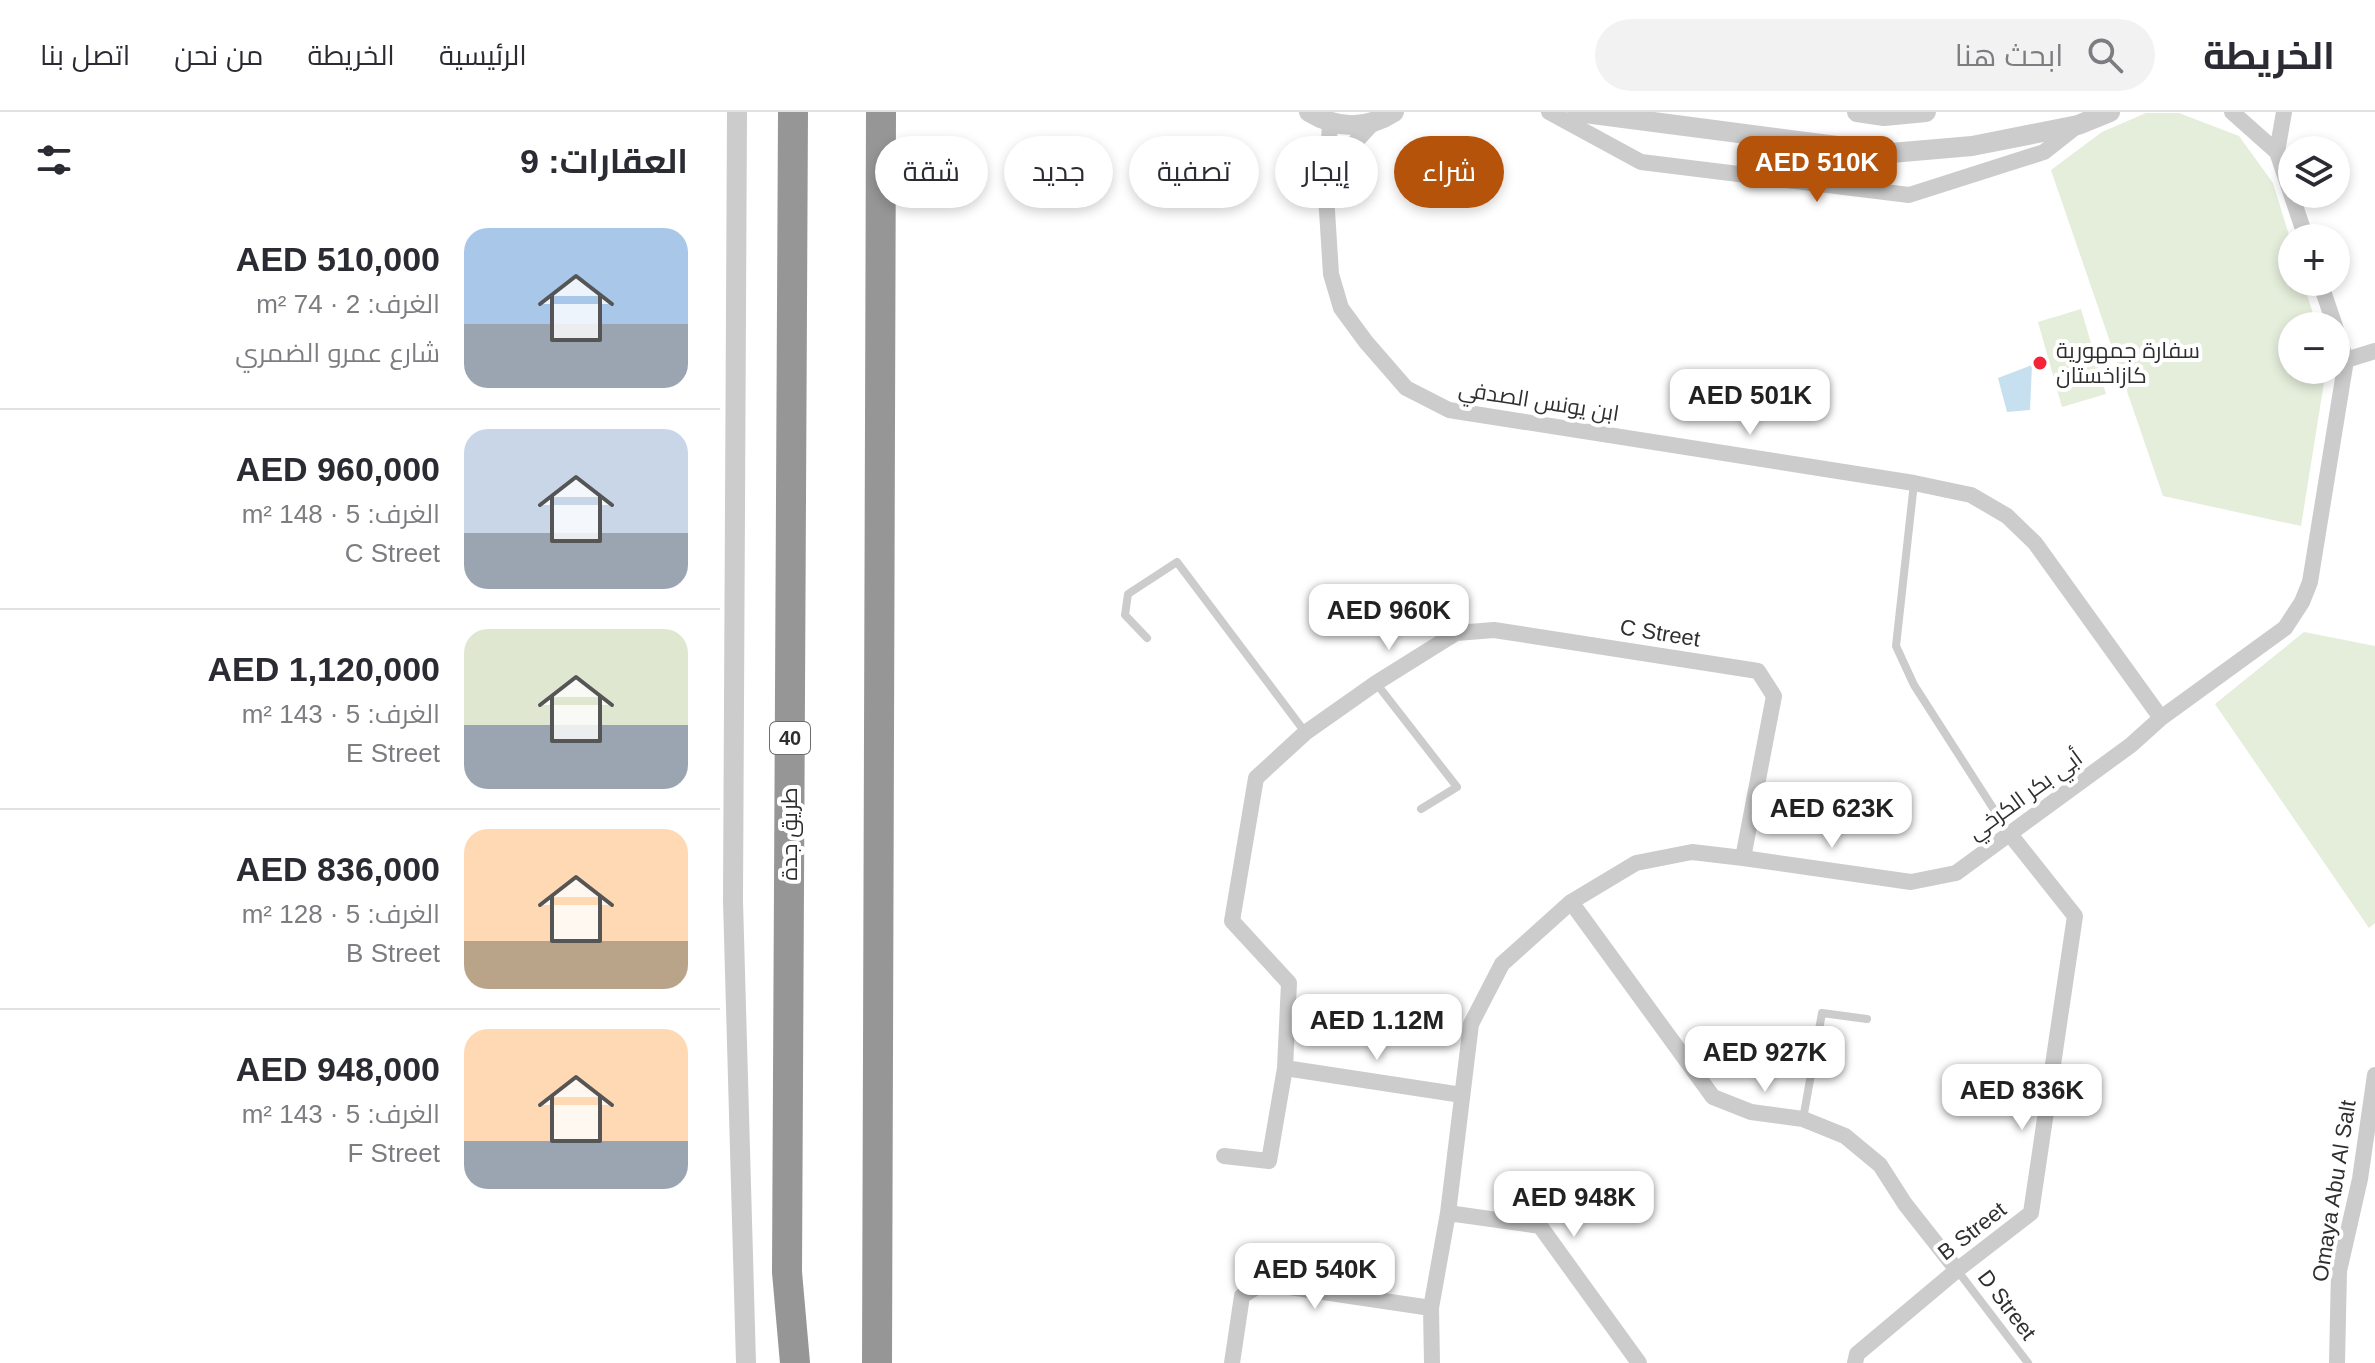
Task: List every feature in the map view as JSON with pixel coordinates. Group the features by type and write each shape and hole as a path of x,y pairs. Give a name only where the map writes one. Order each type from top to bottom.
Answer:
{"highway":[{"name":"طريق جدة","path":"793,112 787,1272 795,1363"},
{"path":"877,1363 881,112"}],"street":[{"path":"737,112 732,162 726,907 733,988 746,1363"},
{"path":"1309,112 1330,123 1351,127 1372,124"},
{"path":"1361,136 1372,124 1394,112"},
{"path":"1549,112 1641,162 1909,195 2044,152 2078,125"},
{"path":"1577,112 1891,153 1972,146 2078,125 2110,112"},
{"path":"1857,112 1884,116 1926,112"},
{"path":"2232,112 2277,152"},
{"path":"2284,112 2277,152 2301,224"},
{"name":"ابن يونس الصدفي","path":"1329,136 1330,123"},
{"name":"ابن يونس الصدفي","path":"1327,208 1331,274 1341,308 1406,388 1449,410 1914,483 1971,495 2007,516 2035,543 2161,718"},
{"path":"2350,359 2375,351"},
{"name":"أبي بكر الكرخي","path":"1432,1363 1431,1308 1448,1213 1471,1024 1502,964 1571,902 1636,863 1692,852 1911,882 1956,873 2285,628 2302,602 2310,582 2342,384"},
{"name":"C Street","path":"1224,1156 1269,1161 1285,1068 1289,983 1232,921 1256,778 1305,733 1376,683 1456,633 1494,630 1758,671 1774,696 1743,858"},
{"name":"B Street","path":"1855,1363 1857,1354 2031,1213 2075,916 2009,833"},
{"path":"1571,902 1713,1097 1751,1112 1803,1119 1845,1136 1880,1165 1905,1204 1957,1270"},
{"path":"1285,1068 1462,1095"},
{"name":"Omaya Abu Al Salt","path":"2337,1363 2339,1271 2367,1180 2375,1075"},
{"path":"1448,1213 1540,1226 1639,1363"},
{"path":"1232,1363 1242,1296 1263,1283 1431,1308"}],"lane":[{"path":"1914,483 1896,646 1914,685 2009,833"},
{"path":"1147,638 1125,615 1128,594 1177,562 1305,733"},
{"path":"1376,683 1457,787 1421,809"},
{"path":"1803,1119 1822,1013 1867,1019"},
{"name":"D Street","path":"1957,1270 2028,1363"}],"green space":[{"path":"2146,113 2179,113 2239,136 2273,183 2278,208 2281,208 2286,224 2278,224 2278,296 2307,296 2313,312 2278,312 2278,384 2324,384 2301,526 2163,496 2051,170 2102,132"},
{"path":"2081,309 2106,394 2062,407 2038,322"},
{"path":"2304,632 2375,646 2375,923 2369,928 2215,704"}],"water":[{"path":"2032,365 2030,410 2007,412 1998,378"}],"place":[{"name":"سفارة جمهورية كازاخستان","path":"2040,363"}]}
